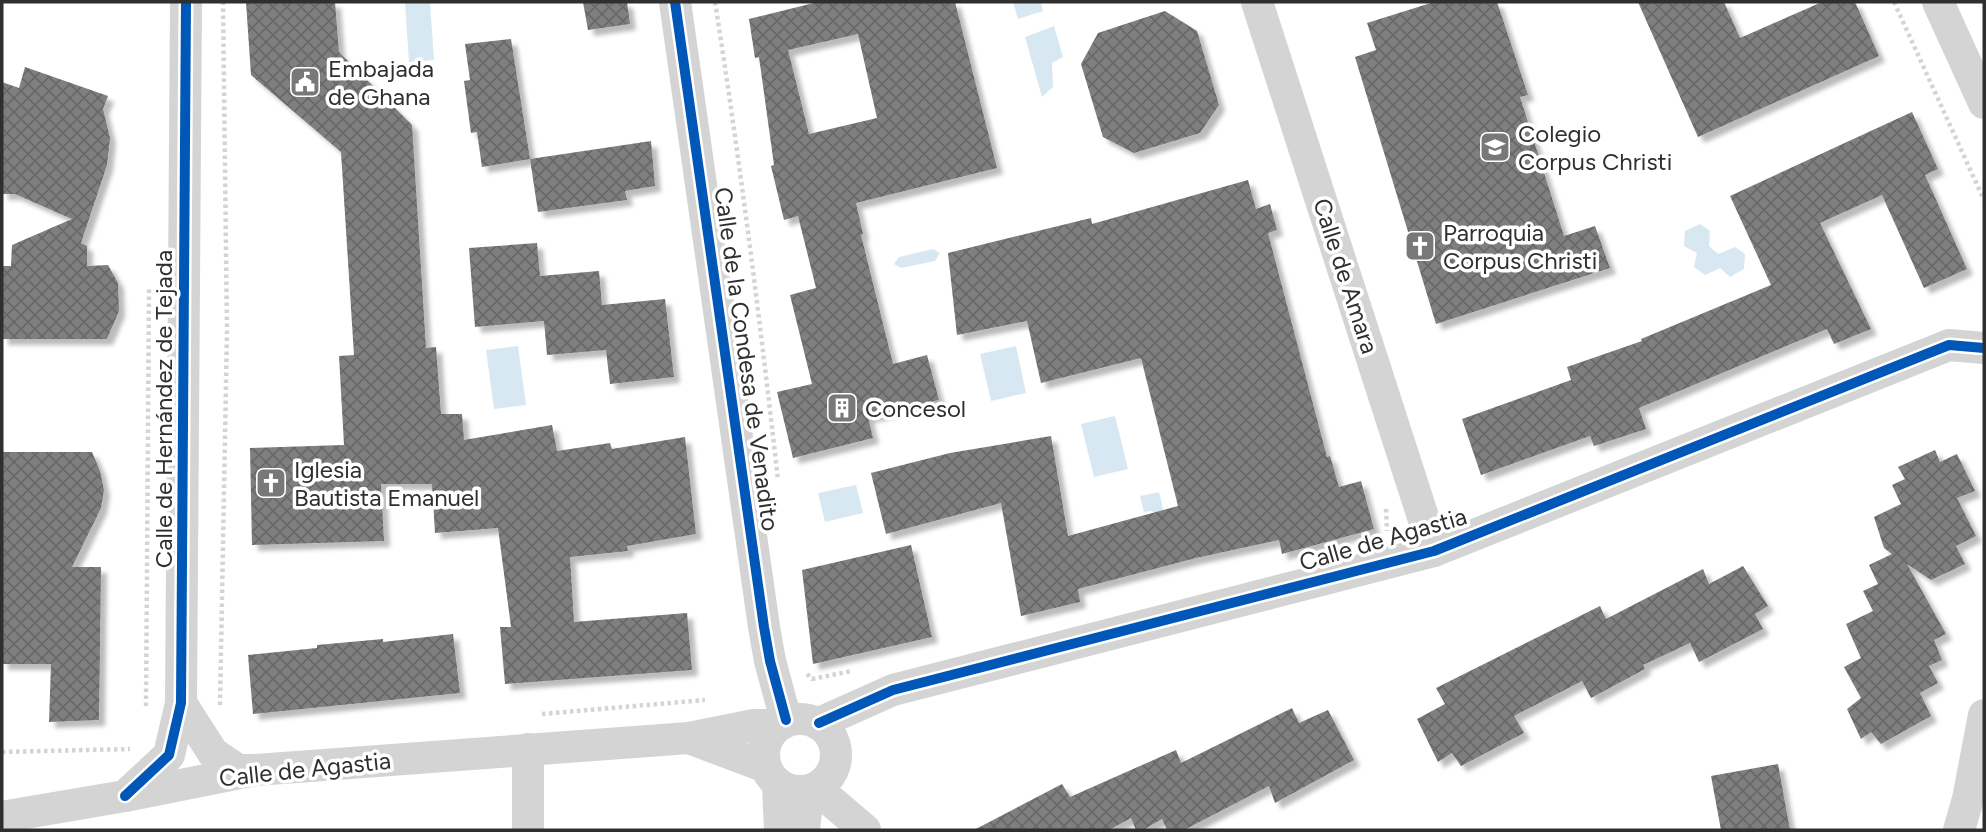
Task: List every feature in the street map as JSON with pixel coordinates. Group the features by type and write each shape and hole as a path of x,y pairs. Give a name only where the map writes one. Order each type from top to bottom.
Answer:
{"street":[{"name":"Calle de Hernández de Tejada","path":"125,796 169,755 181,703 186,2"},
{"name":"Calle de la Condesa de Venadito","path":"676,2 764,627 781,723"},
{"name":"Calle de Amara","path":"1257,2 1434,551"},
{"path":"1938,2 1984,103"},
{"name":"Calle de Agastia","path":"819,723 892,690 1434,551 1949,345 1984,348"},
{"path":"181,703 213,753 238,770 256,769"},
{"path":"1959,830 1968,799 1984,715"},
{"path":"792,783 831,774 836,760 831,734 819,723 806,718 781,723 768,739 765,751 792,783 804,830"},
{"name":"Calle de Agastia","path":"2,817 125,796 256,769 689,738 754,724 781,723"},
{"name":"Calle de Agastia","path":"689,738 792,783 866,830"},
{"path":"528,749 529,829"},
{"path":"780,830 792,783"}],"path":[{"path":"223,2 227,331 220,705 224,714"},
{"path":"715,2 759,309 779,486"},
{"path":"1894,2 1984,200"},
{"path":"146,710 149,275"},
{"path":"530,715 718,699"},
{"path":"2,751 132,749 139,743"}],"shaded area":[{"path":"405,2 430,2 434,60 409,62"},
{"path":"1013,2 1041,2 1043,11 1018,19"},
{"path":"1054,26 1063,57 1052,63 1053,87 1042,97 1025,37"},
{"path":"1700,224 1710,231 1709,246 1718,254 1735,247 1745,254 1744,269 1730,277 1720,268 1705,275 1694,267 1697,253 1684,246 1685,231"},
{"path":"933,249 940,253 935,261 901,268 894,264 899,257"},
{"path":"518,346 526,405 494,409 486,350"},
{"path":"1016,346 1026,393 991,401 980,354"},
{"path":"1115,416 1128,469 1094,477 1081,424"},
{"path":"856,485 863,513 825,522 818,493"},
{"path":"1159,492 1168,528 1152,511 1144,512 1140,496"}],"building":[{"path":"246,2 335,2 339,52 412,125 426,348 436,347 441,414 462,414 464,440 552,425 557,451 610,443 612,449 685,437 696,534 627,546 628,551 570,557 574,622 687,613 692,670 505,684 500,627 511,627 498,528 435,533 432,484 381,484 384,541 252,545 250,448 344,445 339,356 354,355 341,152 251,75"},
{"path":"583,2 627,2 630,24 588,30"},
{"path":"818,2 955,2 997,168 856,203 863,234 861,235 893,364 927,355 939,400 868,417 873,438 793,458 777,392 812,384 790,295 816,288 798,216 784,220 771,166 774,165 759,57 755,58 749,19","holes":["858,34 877,118 809,134 788,50"]},
{"path":"1434,2 1497,2 1528,95 1520,97 1564,236 1595,226 1610,268 1436,324 1355,57 1376,50 1367,23"},
{"path":"1638,2 1724,2 1740,38 1822,2 1855,2 1879,56 1698,137"},
{"path":"1165,11 1197,31 1219,105 1200,133 1134,153 1103,137 1081,64 1098,33"},
{"path":"511,39 530,159 482,167 477,132 471,133 464,81 470,80 465,44"},
{"path":"25,67 108,96 103,109 110,138 107,165 81,243 87,246 87,266 108,265 118,283 119,311 107,339 2,339 2,266 11,266 12,245 72,219 15,194 2,194 2,82 19,88"},
{"path":"1912,112 1938,169 1925,175 1967,269 1924,288 1882,195 1820,223 1871,329 1834,344 1827,329 1639,408 1646,429 1594,446 1590,436 1481,475 1462,419 1571,380 1567,367 1642,341 1641,339 1771,285 1730,196"},
{"path":"651,141 655,186 625,191 627,200 538,212 530,159"},
{"path":"1248,180 1256,209 1270,204 1277,230 1268,233 1327,457 1330,456 1339,487 1361,481 1374,529 1282,554 1279,540 1196,558 1078,589 1080,602 1021,616 1001,503 886,534 871,473 950,453 1051,436 1068,536 1178,506 1141,358 1041,383 1027,321 957,335 948,253 1091,218 1092,224"},
{"path":"537,243 540,276 599,271 602,305 665,299 674,377 610,384 606,350 547,355 544,321 475,327 469,248"},
{"path":"1935,450 1940,462 1957,454 1975,491 1957,498 1976,536 1956,546 1965,564 1931,580 1907,564 1946,634 1934,640 1942,660 1929,666 1938,683 1920,693 1931,716 1881,744 1871,732 1861,739 1847,709 1861,698 1844,667 1861,658 1846,624 1873,611 1863,591 1878,584 1869,565 1892,554 1884,548 1874,517 1901,504 1892,485 1905,479 1898,467"},
{"path":"2,452 92,452 100,471 104,490 101,508 72,567 101,567 99,720 49,722 51,664 2,664"},
{"path":"911,545 932,637 813,664 802,570"},
{"path":"1743,566 1768,606 1755,614 1763,629 1699,662 1690,643 1643,665 1645,669 1591,698 1582,681 1514,716 1524,733 1461,766 1452,753 1438,762 1417,719 1445,704 1436,688 1600,606 1606,619 1703,569 1709,584"},
{"path":"453,634 460,693 253,714 248,655 317,648 317,645 383,639 383,642"},
{"path":"1292,708 1299,723 1328,710 1354,760 1275,803 1269,786 1184,830 1167,830 1162,819 1143,830 1136,830 1131,818 1109,830 974,830 1062,784 1070,797 1176,750 1181,763"},
{"path":"1778,764 1790,830 1721,830 1711,776"}],"cycle path":[{"path":"125,796 169,755 181,703 186,2"},
{"path":"675,2 764,627 786,720"},
{"path":"819,723 893,690 1434,551 1949,345 1984,348"}],"place":[{"name":"Embajada de Ghana","path":"305,82"},
{"name":"Colegio Corpus Christi","path":"1495,147"},
{"name":"Parroquia Corpus Christi","path":"1420,246"},
{"name":"Concesol","path":"842,408"},
{"name":"Iglesia Bautista Emanuel","path":"271,483"}]}
